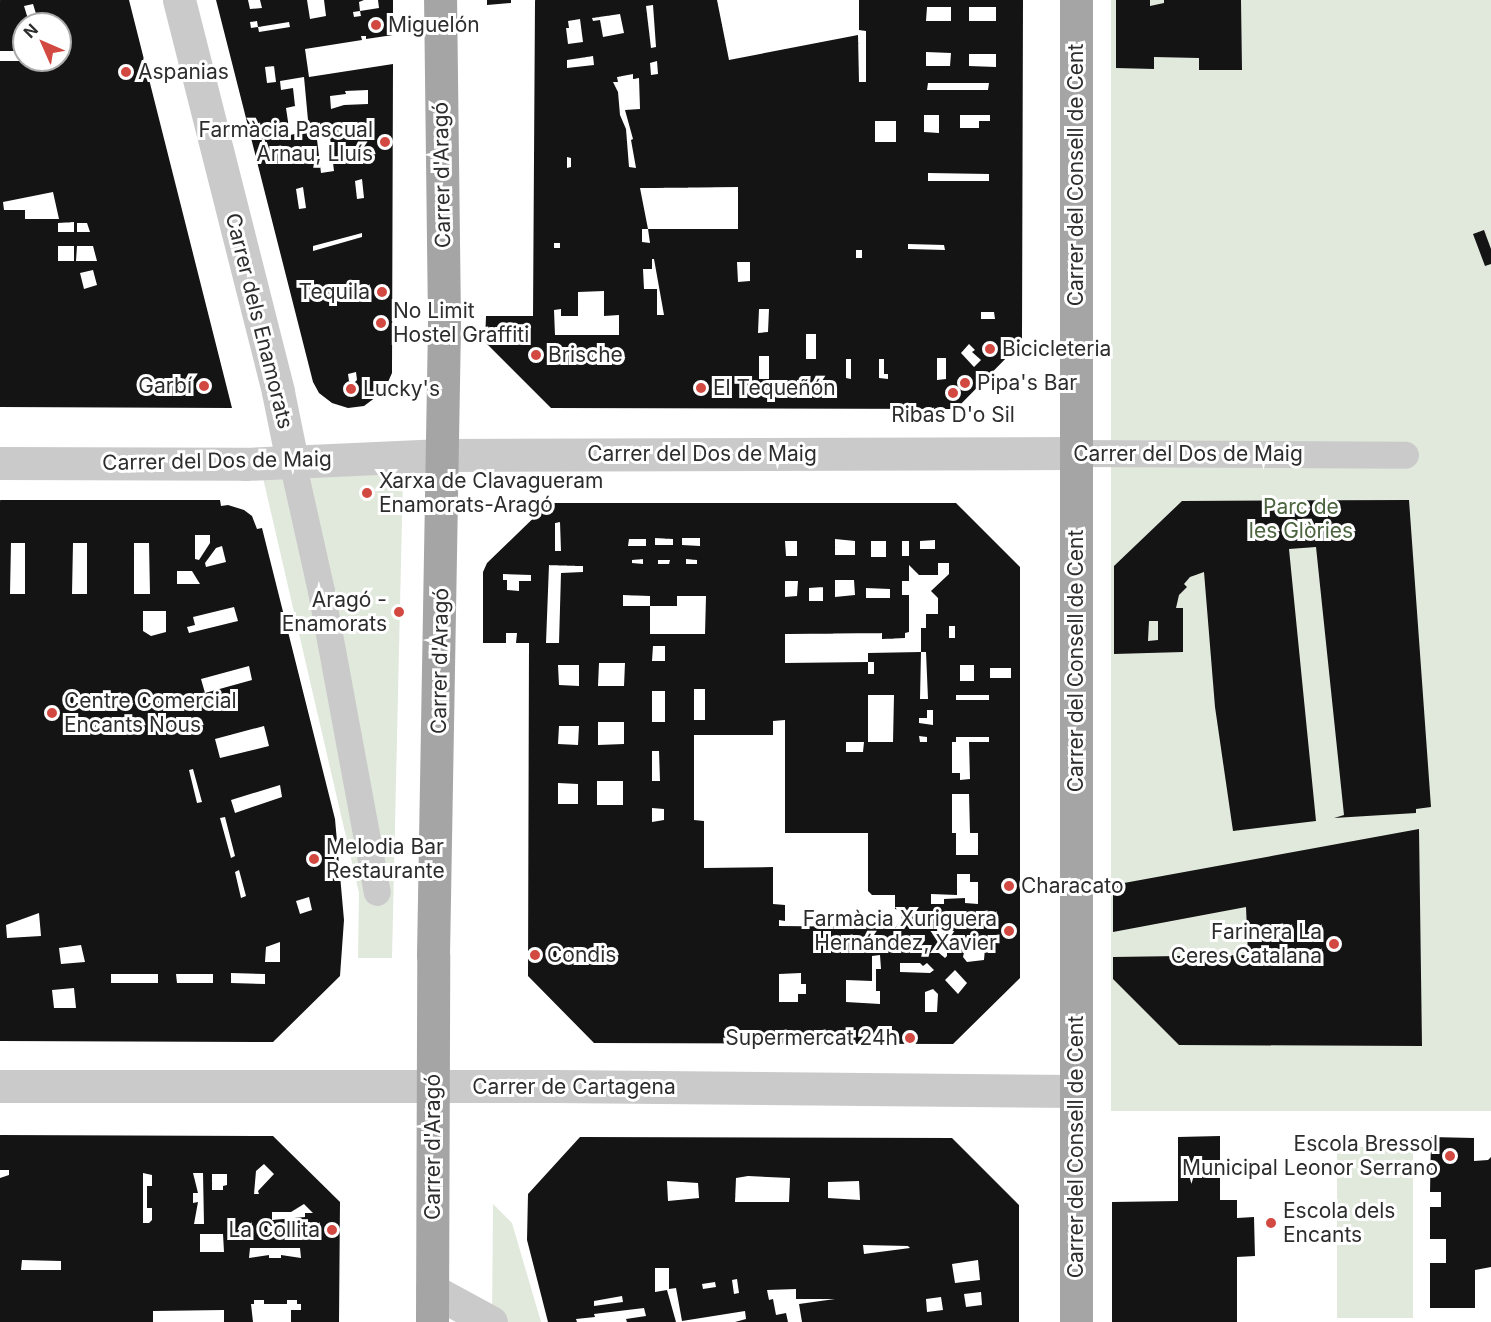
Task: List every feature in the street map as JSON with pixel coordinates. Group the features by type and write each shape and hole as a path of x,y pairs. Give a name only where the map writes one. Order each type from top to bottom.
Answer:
{"main road":[{"name":"Carrer d'Aragó","path":"432,1322 433,1087 444,322 440,0"},
{"name":"Carrer del Consell de Cent","path":"1076,0 1076,1322"}],"street":[{"name":"Carrer dels Enamorats","path":"179,0 278,392 323,603 377,892"},
{"name":"Carrer del Dos de Maig","path":"0,463 246,464 442,455 1076,453 1405,455"},
{"name":"Carrer de Cartagena","path":"0,1086 554,1086 1076,1091"},
{"path":"432,1290 491,1322"}],"green space":[{"name":"Parc de les Glòries","path":"1111,0 1491,0 1491,1111 1111,1111"},
{"path":"403,474 392,958 358,958 359,893 263,478"},
{"path":"1337,1147 1413,1147 1413,1318 1337,1318"},
{"path":"493,1204 512,1223 541,1322 492,1322"}],"building":[{"path":"0,0 129,0 232,408 0,407 0,61 12,61 12,72 72,72 72,12 35,12 33,4 24,6 26,12 12,12 12,51 0,51","holes":["53,192 59,219 25,219 25,210 4,210 3,202","74,222 74,232 58,232 58,223","77,223 87,223 90,232 77,232","58,246 74,246 74,261 58,261","77,246 93,246 97,261 76,261","93,270 97,285 84,289 80,273"]},
{"path":"216,0 248,0 250,9 262,8 260,0 307,0 310,19 326,16 324,0 364,0 359,2 360,11 379,8 378,0 393,0 393,35 366,39 366,36 361,36 362,40 305,49 309,77 393,64 392,373 384,391 364,406 348,408 332,403 319,393 313,382","holes":["360,11 361,16 354,17 353,12","257,21 258,27 251,28 250,22","289,22 290,27 259,32 258,27","274,66 276,82 267,83 265,67","304,77 309,131 290,135 286,108 295,106 293,88 281,90 280,81","368,90 368,104 344,105 331,109 330,96 346,94 345,91","329,129 334,171 321,173 316,131","362,179 364,198 357,199 355,181","303,187 306,208 299,209 296,189","362,233 362,237 313,251 313,246","356,372 357,380 353,384 349,381 348,374"]},
{"path":"487,0 511,0 511,3 487,5"},
{"path":"535,0 717,0 729,60 858,35 859,82 866,82 866,31 859,30 859,0 1023,0 1022,342 956,409 551,408 485,342 486,316 533,316","holes":["653,5 656,47 651,48 646,6","927,7 951,7 951,21 926,21","969,7 996,7 996,21 969,21","620,14 624,33 603,37 600,20 593,21 592,18","580,19 583,42 568,44 566,28 569,28 568,21","926,52 951,53 950,66 926,66","969,54 996,54 996,67 969,66","593,56 594,65 567,68 567,60","657,61 658,74 651,75 650,63","633,74 633,79 639,78 640,109 625,110 633,139 631,140 636,168 629,167 626,129 620,115 618,92 613,82 618,82 617,77","928,83 989,83 988,90 927,90","924,115 939,115 939,133 924,132","960,115 990,115 990,121 979,121 979,128 960,128","875,121 896,121 896,142 875,142","567,157 571,158 571,167 567,168","928,173 989,174 989,181 928,181","738,187 738,229 648,229 640,188","642,229 648,229 650,243 642,242","554,243 560,243 560,248 554,248","908,244 944,245 945,250 908,249","856,250 862,250 862,258 856,258","652,259 654,259 664,315 657,315 657,289 644,289 643,269 652,269","737,262 750,262 750,281 738,282","604,291 604,316 619,315 619,335 555,335 554,310 561,309 561,316 578,316 578,292","759,309 769,309 768,332 758,333","981,312 994,312 995,319 981,319","806,334 816,334 816,359 806,359","969,344 975,350 972,352 981,360 974,367 961,353","759,356 769,356 769,379 759,379","937,358 946,358 946,379 937,380","846,359 851,359 851,379 846,378","879,359 884,359 884,374 888,374 888,379 879,378"]},
{"path":"1116,0 1150,0 1150,6 1164,3 1164,0 1241,0 1242,70 1199,70 1199,58 1154,57 1154,69 1116,68"},
{"path":"1484,230 1491,249 1491,264 1485,266 1473,234"},
{"path":"0,500 220,500 221,506 228,505 244,510 252,516 257,529 262,528 335,819 344,920 340,976 273,1042 0,1041","holes":["195,535 210,535 210,543 199,560 195,559","11,543 25,543 25,594 10,594","73,543 87,543 87,594 72,594","134,543 149,543 150,594 134,594","222,546 226,562 206,567 205,563 216,548","177,571 192,571 200,584 177,584","234,607 238,621 189,633 187,627 195,625 193,617","143,611 166,611 166,632 151,636 143,631","249,666 252,680 205,693 201,679","264,726 269,746 220,758 215,739","193,769 202,802 197,803 189,770","280,785 282,797 235,813 231,800","225,817 235,856 231,858 220,818","239,870 246,896 241,898 235,872","309,897 312,910 300,914 296,901","39,913 41,936 7,938 6,925","280,942 280,962 265,962 266,947","81,945 85,962 61,964 59,948","231,973 265,974 265,984 231,983","111,974 158,974 158,983 111,983","176,974 213,974 213,983 177,983","74,988 76,1008 54,1008 52,990"]},
{"path":"1409,500 1431,807 1416,809 1416,813 1334,818 1344,815 1316,547 1289,549 1316,821 1233,831 1215,707 1204,572 1190,577 1184,584 1187,587 1179,595 1176,608 1183,608 1183,652 1114,654 1114,566 1182,501","holes":["1149,621 1158,621 1158,640 1148,641"]},
{"path":"549,503 956,503 1020,567 1020,978 953,1044 594,1043 528,976 529,643 516,643 517,633 506,633 506,643 483,643 483,572 487,563","holes":["560,522 561,551 555,551 555,523","655,538 673,539 673,545 655,545","682,538 700,538 700,546 682,545","629,539 646,539 646,546 628,546","835,539 855,541 855,555 835,555","935,540 935,549 920,549 920,541","785,541 797,541 797,556 786,556","871,541 886,541 886,557 871,557","902,541 909,541 909,556 902,556","643,559 643,564 632,563 632,560","686,559 697,560 697,564 686,564","658,560 670,560 669,564 658,564","938,563 949,563 949,574 931,591 938,598 938,614 926,614 926,628 921,628 921,652 868,653 868,662 785,663 785,634 882,633 882,639 905,638 905,633 909,632 909,595 902,595 902,581 909,581 909,565 919,575 938,575","549,565 583,566 583,572 561,573 559,643 546,643","503,574 531,575 531,581 519,581 519,591 507,590 507,580 503,580","835,580 854,580 855,595 835,597","785,581 798,581 797,596 785,597","823,587 823,601 809,601 809,588","866,588 890,589 890,598 866,598","623,595 650,596 650,606 623,606","677,596 706,596 705,634 650,634 650,606 677,606","949,626 955,626 955,638 949,638","653,646 665,646 665,661 652,661","921,652 926,652 928,699 920,699","868,662 874,662 874,674 868,674","599,663 625,663 624,686 598,686","558,665 579,665 579,686 559,685","960,665 974,665 974,681 960,681","990,668 1011,668 1011,678 990,678","694,689 705,689 705,720 694,720","652,691 665,691 665,722 652,722","868,695 894,695 893,742 868,742","956,695 989,695 989,700 956,700","927,710 933,710 933,725 919,723 919,718 927,718","785,720 785,833 868,833 868,891 872,895 895,895 895,909 901,910 902,920 895,928 886,926 886,921 872,920 872,927 779,926 779,920 785,921 785,905 773,904 773,867 704,868 704,821 694,820 694,735 773,735 773,721","598,722 624,722 624,744 598,745","559,726 579,726 578,745 558,744","919,736 927,737 927,742 920,742","956,737 989,737 989,742 969,742 970,779 960,780 960,773 952,773 952,742 956,742","846,742 864,742 863,752 846,752","652,751 659,751 660,781 652,781","597,781 623,781 623,805 597,805","558,783 578,784 578,804 558,804","952,794 969,794 970,833 978,833 978,855 956,855 956,833 952,833","652,808 664,809 664,820 652,822","957,874 970,874 970,882 978,882 978,904 965,903 965,898 944,899 944,904 931,904 931,894 957,895","937,926 943,926 943,934 947,934 947,956 945,958 939,953 942,948 938,948","965,948 985,948 984,960 967,962 963,957","880,955 881,969 876,969 876,991 880,991 880,1004 846,1002 846,980 872,981 872,956","900,963 920,963 923,966 927,963 934,970 930,973 900,972","955,970 967,983 958,994 945,980","801,973 801,984 806,984 806,994 798,994 798,1002 779,1002 779,974","933,989 938,994 937,1012 925,1012 925,992"]},
{"name":"Farinera La Ceres Catalana","path":"1419,829 1422,1046 1179,1045 1113,979 1113,957 1248,955 1246,907 1113,932 1113,885"},
{"path":"0,1135 273,1136 340,1202 339,1322 291,1322 291,1310 301,1310 301,1304 297,1304 297,1300 287,1300 287,1304 264,1304 264,1300 254,1300 254,1304 251,1304 253,1322 224,1322 224,1310 153,1311 153,1322 0,1322 0,1178 9,1175 9,1170 0,1170","holes":["264,1164 274,1174 258,1191 259,1194 254,1194 256,1171","143,1173 152,1175 152,1186 147,1186 147,1208 152,1208 152,1220 149,1223 143,1223","193,1173 203,1173 204,1224 194,1224 198,1202 193,1203 193,1193 198,1193","212,1174 227,1174 227,1185 223,1186 223,1190 212,1190","304,1204 313,1213 305,1213 305,1217 272,1220 272,1212 291,1212","200,1234 223,1234 224,1252 200,1252","250,1248 300,1248 301,1258 281,1255 281,1258 269,1258 269,1255 249,1258","22,1260 61,1261 61,1270 21,1270"]},
{"path":"1220,1136 1220,1200 1237,1200 1237,1218 1254,1217 1255,1256 1237,1257 1237,1322 1112,1322 1112,1202 1178,1201 1178,1137"},
{"path":"580,1137 952,1138 1019,1205 1019,1322 802,1322 799,1304 835,1299 796,1299 796,1289 767,1290 769,1300 773,1299 776,1315 786,1313 788,1322 735,1322 746,1319 745,1311 682,1321 676,1288 669,1289 669,1268 655,1268 655,1292 667,1290 676,1322 627,1322 626,1319 646,1316 644,1308 594,1314 595,1317 576,1319 577,1322 548,1322 527,1240 528,1194","holes":["748,1176 790,1178 789,1202 735,1202 736,1178","667,1181 698,1183 699,1198 668,1201","859,1181 860,1200 828,1198 828,1182","863,1245 908,1246 910,1248 864,1254","978,1260 980,1280 955,1283 952,1264","737,1279 739,1293 734,1294 732,1280","715,1282 716,1287 703,1289 702,1284","981,1292 982,1305 966,1307 964,1294","622,1296 623,1302 594,1306 594,1301","941,1297 943,1310 927,1312 926,1299"]},
{"path":"1431,1137 1474,1138 1474,1161 1488,1160 1491,1157 1491,1267 1475,1270 1475,1308 1430,1308 1430,1263 1446,1263 1446,1239 1430,1239 1430,1207 1441,1207 1441,1192 1430,1192"}],"place":[{"name":"Miguelón","path":"376,25"},
{"name":"Aspanias","path":"126,72"},
{"name":"Farmàcia Pascual Arnau, Lluís","path":"385,142"},
{"name":"Tequila","path":"382,292"},
{"name":"No Limit Hostel Graffiti","path":"381,323"},
{"name":"Bicicleteria","path":"990,349"},
{"name":"Brische","path":"536,355"},
{"name":"Pipa's Bar","path":"965,383"},
{"name":"Garbí","path":"204,386"},
{"name":"El Tequeñón","path":"701,388"},
{"name":"Lucky's","path":"351,389"},
{"name":"Ribas D'o Sil","path":"953,393"},
{"name":"Xarxa de Clavagueram Enamorats-Aragó","path":"367,493"},
{"name":"Aragó - Enamorats","path":"399,612"},
{"name":"Centre Comercial Encants Nous","path":"52,713"},
{"name":"Melodia Bar Restaurante","path":"314,859"},
{"name":"Characato","path":"1009,886"},
{"name":"Farmàcia Xuriguera Hernández, Xavier","path":"1009,931"},
{"name":"Farinera La Ceres Catalana","path":"1334,944"},
{"name":"Condis","path":"535,955"},
{"name":"Supermercat 24h","path":"910,1038"},
{"name":"Escola Bressol Municipal Leonor Serrano","path":"1450,1156"},
{"name":"Escola dels Encants","path":"1271,1223"},
{"name":"La Collita","path":"332,1230"}]}
